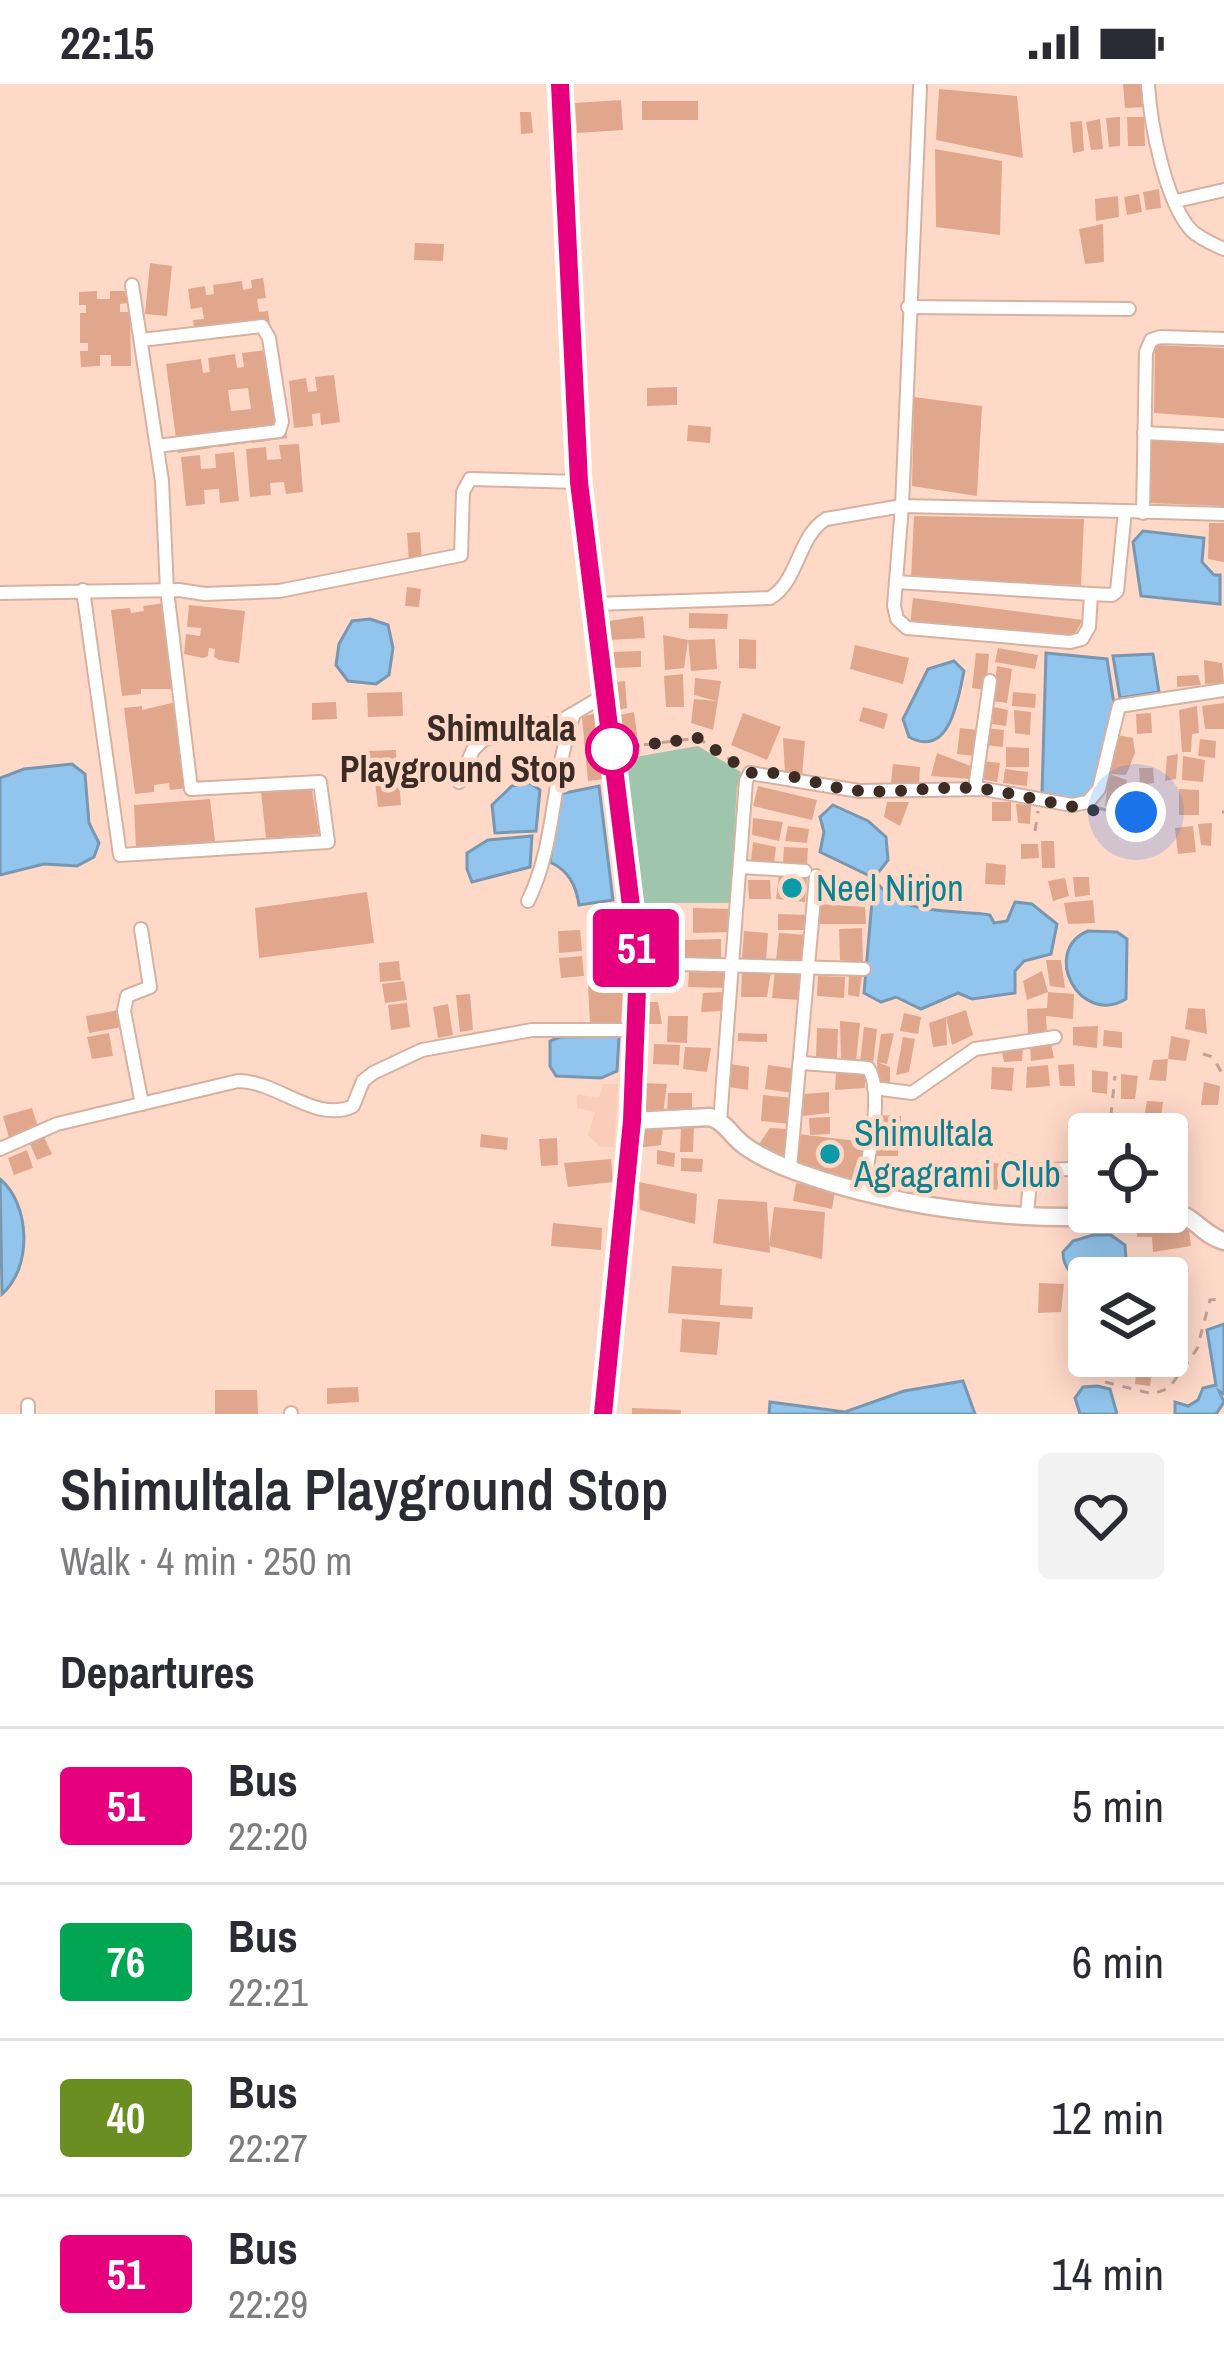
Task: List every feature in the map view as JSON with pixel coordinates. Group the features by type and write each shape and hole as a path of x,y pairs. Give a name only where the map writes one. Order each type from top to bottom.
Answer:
{"main road":[{"path":"560,84 579,482 638,963 632,1121 603,1414"},
{"path":"632,1121 721,1120 742,1145 790,1169 862,1193 961,1210 1068,1215"},
{"path":"1188,1218 1224,1241"}],"street":[{"path":"1148,84 1157,140 1176,201 1194,232 1224,249"},
{"path":"920,87 894,606 897,620 907,628 1070,642 1082,639 1089,627 1091,594"},
{"path":"1176,201 1224,190"},
{"path":"83,590 120,855 328,842 320,782 191,789 167,590 157,446 132,286"},
{"path":"908,307 1129,309"},
{"path":"141,340 264,327 279,401 279,431 157,446"},
{"path":"1142,512 1146,352 1151,340 1224,339"},
{"path":"1144,433 1224,437"},
{"path":"0,593 279,591 449,560 464,552 463,493 470,479 579,482"},
{"path":"594,604 770,598 782,589 815,526 826,519 902,506 1224,514"},
{"path":"896,582 1112,596 1117,591 1125,511"},
{"path":"975,788 990,681"},
{"path":"721,1120 750,773 860,791 975,788 1072,805 1088,802 1099,789 1119,706 1224,690"},
{"path":"458,782 473,750 484,739 559,722 605,695"},
{"path":"528,901 546,858 560,755 574,714"},
{"path":"741,867 810,874 810,966 790,1169"},
{"path":"141,929 150,987 128,996 124,1011 142,1104"},
{"path":"638,963 864,969"},
{"path":"0,1149 57,1124 252,1081 322,1110 339,1112 352,1106 373,1073 422,1050 532,1030 636,1030"},
{"path":"874,1088 912,1093 975,1048 1055,1037"},
{"path":"802,1063 868,1068 873,1075 873,1128 862,1193"},
{"path":"1027,1214 1031,1171 1068,1169"}],"path":[{"path":"612,749 698,738 750,773"},
{"path":"1072,805 1130,816 1141,802 1156,800"},
{"path":"1035,831 1039,806 1047,802"},
{"path":"1203,1054 1213,1057 1224,1077"},
{"path":"1111,1113 1114,1076"},
{"path":"1105,1382 1153,1394 1169,1388 1197,1349 1204,1309 1210,1300 1224,1299"}],"shaded area":[{"path":"603,1084 618,1084 614,1147 600,1147 588,1135 595,1112 577,1108 577,1094 599,1098"}],"green space":[{"path":"698,746 741,772 730,903 638,903 618,760"}],"water":[{"path":"1143,531 1204,538 1202,562 1220,575 1220,604 1141,596 1133,542"},
{"path":"370,619 388,625 393,648 389,675 376,684 348,681 336,665 339,644 352,621"},
{"path":"1046,653 1107,659 1114,704 1095,795 1077,801 1042,794"},
{"path":"1153,654 1159,692 1120,698 1113,656"},
{"path":"954,661 964,671 950,723 934,740 909,737 903,719 928,669"},
{"path":"72,764 85,774 89,823 99,843 94,857 77,866 44,864 0,875 0,778 24,769"},
{"path":"530,783 540,790 536,831 495,833 492,805 512,786"},
{"path":"599,786 613,900 579,905 570,879 550,862 560,794"},
{"path":"833,805 868,821 886,837 888,860 874,878 820,852 824,832 820,817"},
{"path":"532,836 530,867 472,882 467,853 488,840"},
{"path":"874,878 884,891 911,905 990,915 994,923 1007,921 1015,902 1032,904 1057,924 1051,954 1024,961 1015,971 1015,993 972,999 958,993 921,1009 896,997 881,1002 864,993"},
{"path":"1088,931 1117,932 1127,939 1126,999 1109,1005 1094,1003 1072,983 1067,954"},
{"path":"619,1036 617,1071 601,1078 556,1076 550,1066 550,1041"},
{"path":"0,1179 17,1204 24,1236 19,1268 2,1294"},
{"path":"1111,1235 1125,1245 1126,1257 1068,1257 1068,1268 1063,1252 1073,1241"},
{"path":"1224,1324 1224,1394 1219,1391 1224,1402 1216,1414 1175,1414 1175,1402 1188,1406 1198,1400 1203,1388 1216,1385 1207,1330"},
{"path":"963,1381 975,1414 769,1414 770,1402 845,1412 904,1391"},
{"path":"1083,1387 1110,1389 1117,1414 1080,1414 1075,1398"}],"building":[{"path":"1123,84 1144,84 1146,107 1125,108"},
{"path":"939,89 1017,96 1023,158 936,140"},
{"path":"621,100 623,130 577,133 575,103"},
{"path":"642,101 698,101 698,120 642,120"},
{"path":"520,112 531,112 533,133 521,134"},
{"path":"1120,117 1120,146 1109,147 1106,118"},
{"path":"1127,117 1144,117 1145,146 1128,146"},
{"path":"1100,119 1103,149 1091,150 1086,122"},
{"path":"1082,121 1084,151 1073,153 1070,122"},
{"path":"935,149 1002,161 1000,235 936,227"},
{"path":"1159,189 1161,208 1146,210 1143,192"},
{"path":"1139,194 1142,212 1127,215 1124,197"},
{"path":"1118,196 1119,217 1096,221 1095,199"},
{"path":"1103,224 1104,262 1085,264 1079,229"},
{"path":"415,243 444,244 443,261 414,260"},
{"path":"150,263 172,266 167,316 145,314"},
{"path":"263,278 266,298 257,299 259,312 268,311 271,330 196,341 193,320 204,319 202,307 191,309 188,289 205,286 206,295 214,294 213,285 242,281 243,290 252,288 251,280"},
{"path":"97,291 97,299 110,299 110,291 129,291 129,303 120,304 120,312 130,312 131,366 111,366 111,355 100,355 100,366 81,367 80,351 88,351 88,343 80,343 80,313 86,313 86,305 79,305 79,292"},
{"path":"1155,345 1224,348 1224,418 1154,413"},
{"path":"275,349 287,438 252,443 250,429 244,430 246,443 219,447 217,434 209,435 211,448 178,453 166,364 201,359 203,373 210,372 208,358 235,354 237,368 244,367 242,353","holes":["248,388 251,409 231,411 228,390"]},
{"path":"334,375 340,422 321,425 320,413 312,414 313,426 294,428 289,381 306,378 308,392 317,391 315,377"},
{"path":"677,387 677,405 647,406 647,388"},
{"path":"914,397 982,406 977,496 912,486"},
{"path":"688,425 711,427 710,443 687,441"},
{"path":"1150,439 1224,445 1224,506 1149,503"},
{"path":"299,444 303,492 286,494 284,482 270,483 271,495 250,497 246,449 266,447 267,460 281,459 279,445"},
{"path":"234,452 239,501 220,503 219,489 204,490 205,504 186,506 181,457 200,455 201,469 216,468 215,454"},
{"path":"914,516 1084,519 1081,585 911,578"},
{"path":"1209,523 1224,523 1224,562 1208,559"},
{"path":"420,532 422,562 409,563 407,533"},
{"path":"407,587 421,589 419,607 405,606"},
{"path":"913,598 1083,620 1070,642 910,625"},
{"path":"164,603 175,689 141,689 141,694 122,696 111,610 130,608 131,613"},
{"path":"189,605 245,611 239,663 219,660 214,657 215,649 209,648 203,658 184,654 186,634 200,636 201,628 187,627"},
{"path":"689,613 728,614 727,629 689,628"},
{"path":"643,616 645,638 610,640 609,621"},
{"path":"663,635 688,640 684,668 665,670"},
{"path":"715,639 717,669 691,671 688,640"},
{"path":"739,639 756,640 756,669 739,668"},
{"path":"855,645 909,658 903,684 850,669"},
{"path":"998,648 1038,655 1035,669 995,662"},
{"path":"641,651 641,667 613,668 612,652"},
{"path":"976,653 989,654 986,690 972,688"},
{"path":"1204,660 1222,663 1224,683 1205,684"},
{"path":"997,666 1012,669 1007,703 992,701"},
{"path":"683,674 684,707 666,707 664,676"},
{"path":"1198,675 1201,685 1177,687 1177,676"},
{"path":"695,678 721,681 713,730 691,723 694,699 717,701 694,695"},
{"path":"625,681 627,708 614,711 609,683"},
{"path":"402,692 403,716 368,717 367,693"},
{"path":"1013,692 1036,694 1035,708 1012,706"},
{"path":"176,702 187,788 170,790 169,783 154,785 154,792 135,794 124,708 142,706 142,710"},
{"path":"336,702 337,719 312,720 312,703"},
{"path":"1224,703 1224,729 1205,729 1202,706"},
{"path":"1197,706 1199,733 1192,734 1191,752 1182,752 1179,710"},
{"path":"863,707 888,714 884,729 859,721"},
{"path":"994,707 1008,710 1006,726 992,724"},
{"path":"1014,710 1031,712 1030,735 1015,733"},
{"path":"634,712 638,742 619,748 614,716"},
{"path":"596,713 604,779 588,781 582,717"},
{"path":"743,713 781,727 767,760 731,745"},
{"path":"1151,713 1152,733 1137,734 1136,714"},
{"path":"960,728 978,730 975,756 957,754"},
{"path":"986,728 1004,730 1003,747 984,745"},
{"path":"1117,735 1133,738 1135,753 1126,775 1109,774"},
{"path":"783,738 805,741 802,777 785,772"},
{"path":"1200,739 1216,741 1215,758 1198,756"},
{"path":"1006,747 1029,748 1029,767 1006,767"},
{"path":"396,750 397,776 370,778 368,751"},
{"path":"937,753 973,767 972,779 931,776"},
{"path":"1178,754 1176,779 1165,781 1167,756"},
{"path":"1183,756 1205,760 1203,782 1182,780"},
{"path":"983,761 1000,763 997,782 980,779"},
{"path":"893,764 920,767 919,786 891,783"},
{"path":"1139,768 1153,768 1154,783 1140,785"},
{"path":"1005,769 1028,772 1027,786 1003,783"},
{"path":"1109,774 1127,780 1125,790 1118,788 1119,810 1105,806"},
{"path":"399,780 401,805 378,807 375,782"},
{"path":"758,786 817,800 812,820 753,806"},
{"path":"1179,789 1199,790 1199,815 1179,815"},
{"path":"312,790 319,834 266,838 261,792"},
{"path":"210,799 215,841 136,848 134,805"},
{"path":"887,802 909,802 900,826 884,817"},
{"path":"992,802 1011,802 1011,821 992,821"},
{"path":"1016,804 1031,805 1030,824 1018,823"},
{"path":"753,818 783,822 779,841 752,835"},
{"path":"1212,823 1211,846 1201,845 1198,824"},
{"path":"788,826 809,829 807,843 785,841"},
{"path":"1193,826 1196,852 1178,854 1175,828"},
{"path":"1041,841 1054,841 1055,868 1042,868"},
{"path":"753,842 776,847 774,864 751,860"},
{"path":"1021,844 1038,844 1039,858 1021,859"},
{"path":"784,847 808,848 807,865 783,864"},
{"path":"986,863 1006,865 1005,885 985,884"},
{"name":"Neel Nirjon","path":"779,874 807,877 805,902 776,899"},
{"path":"1073,877 1089,877 1090,895 1075,897"},
{"path":"1065,878 1069,896 1053,901 1048,881"},
{"path":"748,880 770,880 771,899 749,899"},
{"path":"367,892 374,943 259,958 255,908"},
{"path":"1093,900 1095,923 1068,924 1064,903"},
{"path":"820,904 865,907 866,924 820,924"},
{"path":"693,908 732,909 731,932 693,933"},
{"path":"778,914 808,915 807,930 778,930"},
{"path":"862,928 863,964 840,960 839,929"},
{"path":"580,930 582,951 559,953 558,931"},
{"path":"744,931 768,933 766,960 742,958"},
{"path":"779,933 809,935 808,962 776,961"},
{"path":"721,939 721,959 644,957 644,941"},
{"path":"582,956 584,976 561,978 559,958"},
{"path":"1046,960 1061,960 1065,988 1050,986"},
{"path":"399,961 401,980 380,982 379,963"},
{"path":"742,971 771,971 767,997 741,997"},
{"path":"1042,971 1048,992 1027,1000 1023,981"},
{"path":"689,972 729,973 728,988 688,987"},
{"path":"775,972 800,974 798,1000 772,998"},
{"path":"849,974 862,976 859,997 848,995"},
{"path":"818,976 845,977 844,998 817,996"},
{"path":"404,981 407,1000 385,1003 382,984"},
{"path":"588,986 623,986 621,1024 590,1023"},
{"path":"723,992 723,1011 701,1012 703,993"},
{"path":"1048,992 1074,994 1073,1019 1046,1016 1047,1032 1028,1033 1027,1009 1047,1008"},
{"path":"470,994 473,1030 460,1032 456,995"},
{"path":"645,1002 658,1002 662,1024 644,1024"},
{"path":"407,1003 410,1027 391,1030 388,1005"},
{"path":"448,1004 453,1035 438,1038 433,1007"},
{"path":"1188,1008 1205,1009 1207,1034 1185,1029"},
{"path":"119,1010 122,1027 89,1033 86,1016"},
{"path":"966,1010 973,1035 952,1045 946,1017"},
{"path":"904,1013 921,1017 918,1034 900,1031"},
{"path":"668,1016 688,1016 687,1043 667,1042"},
{"path":"946,1017 947,1045 933,1047 929,1023"},
{"path":"840,1021 860,1023 856,1061 841,1060"},
{"path":"1098,1026 1097,1048 1073,1045 1073,1027"},
{"path":"864,1027 877,1029 873,1064 860,1063"},
{"path":"817,1028 838,1029 837,1058 816,1058"},
{"path":"1104,1030 1122,1032 1122,1048 1103,1046"},
{"path":"109,1033 113,1056 92,1059 87,1037"},
{"path":"738,1033 767,1034 767,1042 738,1041"},
{"path":"894,1033 887,1064 877,1062 881,1034"},
{"path":"1171,1036 1190,1040 1186,1061 1168,1059"},
{"path":"903,1037 915,1039 909,1072 896,1075"},
{"path":"1051,1043 1054,1058 1031,1061 1030,1046"},
{"path":"654,1044 680,1045 679,1065 653,1064"},
{"path":"1023,1045 1022,1061 1004,1062 1001,1047"},
{"path":"685,1047 711,1048 707,1072 683,1069"},
{"path":"1168,1059 1166,1081 1149,1080 1153,1060"},
{"path":"877,1062 890,1067 890,1087 878,1085"},
{"path":"730,1064 749,1067 748,1090 729,1087"},
{"path":"1074,1064 1075,1086 1060,1086 1058,1065"},
{"path":"768,1065 796,1069 793,1093 765,1089"},
{"path":"1048,1065 1050,1086 1026,1088 1027,1067"},
{"path":"992,1067 1014,1068 1012,1091 991,1089"},
{"path":"1092,1070 1108,1072 1107,1094 1092,1092"},
{"path":"836,1072 865,1074 865,1088 835,1090"},
{"path":"1121,1074 1138,1076 1135,1099 1121,1099"},
{"path":"1204,1082 1220,1086 1218,1105 1201,1105"},
{"path":"642,1083 667,1084 663,1114 639,1115"},
{"path":"829,1092 829,1113 803,1116 804,1094"},
{"path":"668,1093 692,1093 692,1115 667,1114"},
{"path":"763,1095 793,1098 790,1124 761,1121"},
{"path":"1147,1101 1163,1102 1162,1113 1145,1113"},
{"path":"32,1108 39,1130 9,1138 3,1116"},
{"path":"874,1115 901,1116 901,1135 874,1134"},
{"path":"830,1117 830,1134 810,1135 809,1118"},
{"path":"681,1126 694,1126 693,1152 680,1152"},
{"path":"663,1128 661,1145 637,1148 639,1129"},
{"path":"770,1128 789,1129 783,1160 757,1147"},
{"path":"481,1134 508,1138 507,1150 480,1147"},
{"name":"Shimultala Agragrami Club","path":"798,1134 866,1142 857,1185 795,1166"},
{"path":"898,1136 898,1156 875,1156 875,1137"},
{"path":"44,1137 52,1154 37,1160 30,1144"},
{"path":"557,1138 558,1165 541,1166 539,1139"},
{"path":"27,1150 33,1168 14,1175 8,1158"},
{"path":"657,1150 675,1153 674,1167 657,1164"},
{"path":"681,1158 703,1159 702,1172 681,1171"},
{"path":"611,1159 613,1182 568,1187 564,1163"},
{"path":"985,1161 1001,1164 997,1190 981,1187"},
{"path":"871,1168 892,1170 890,1192 869,1190"},
{"path":"639,1182 697,1194 695,1224 640,1210"},
{"path":"796,1183 835,1191 832,1209 793,1201"},
{"path":"718,1199 767,1202 770,1253 713,1243"},
{"path":"774,1207 825,1212 822,1259 769,1246"},
{"path":"553,1223 602,1228 601,1250 551,1246"},
{"path":"1188,1229 1191,1246 1153,1252 1152,1237 1137,1237 1137,1233"},
{"path":"672,1266 722,1269 720,1305 753,1307 752,1319 668,1313"},
{"path":"1039,1283 1064,1284 1061,1312 1038,1313"},
{"path":"682,1319 720,1322 717,1355 680,1352"},
{"path":"1136,1377 1151,1377 1150,1386 1135,1384"},
{"path":"358,1387 359,1402 327,1404 327,1388"},
{"path":"215,1390 257,1390 258,1414 215,1414"},
{"path":"632,1408 681,1410 681,1414 632,1414"}],"bus line":[{"name":"51","path":"560,84 579,482 638,963 632,1121 603,1414"}],"place":[{"name":"Shimultala Playground Stop","path":"612,749"},
{"name":"Neel Nirjon","path":"792,888"},
{"name":"Shimultala Agragrami Club","path":"830,1154"}],"route":[{"path":"612,749 698,738 750,773 807,783 860,791 984,789 1117,815 1136,812"}]}
